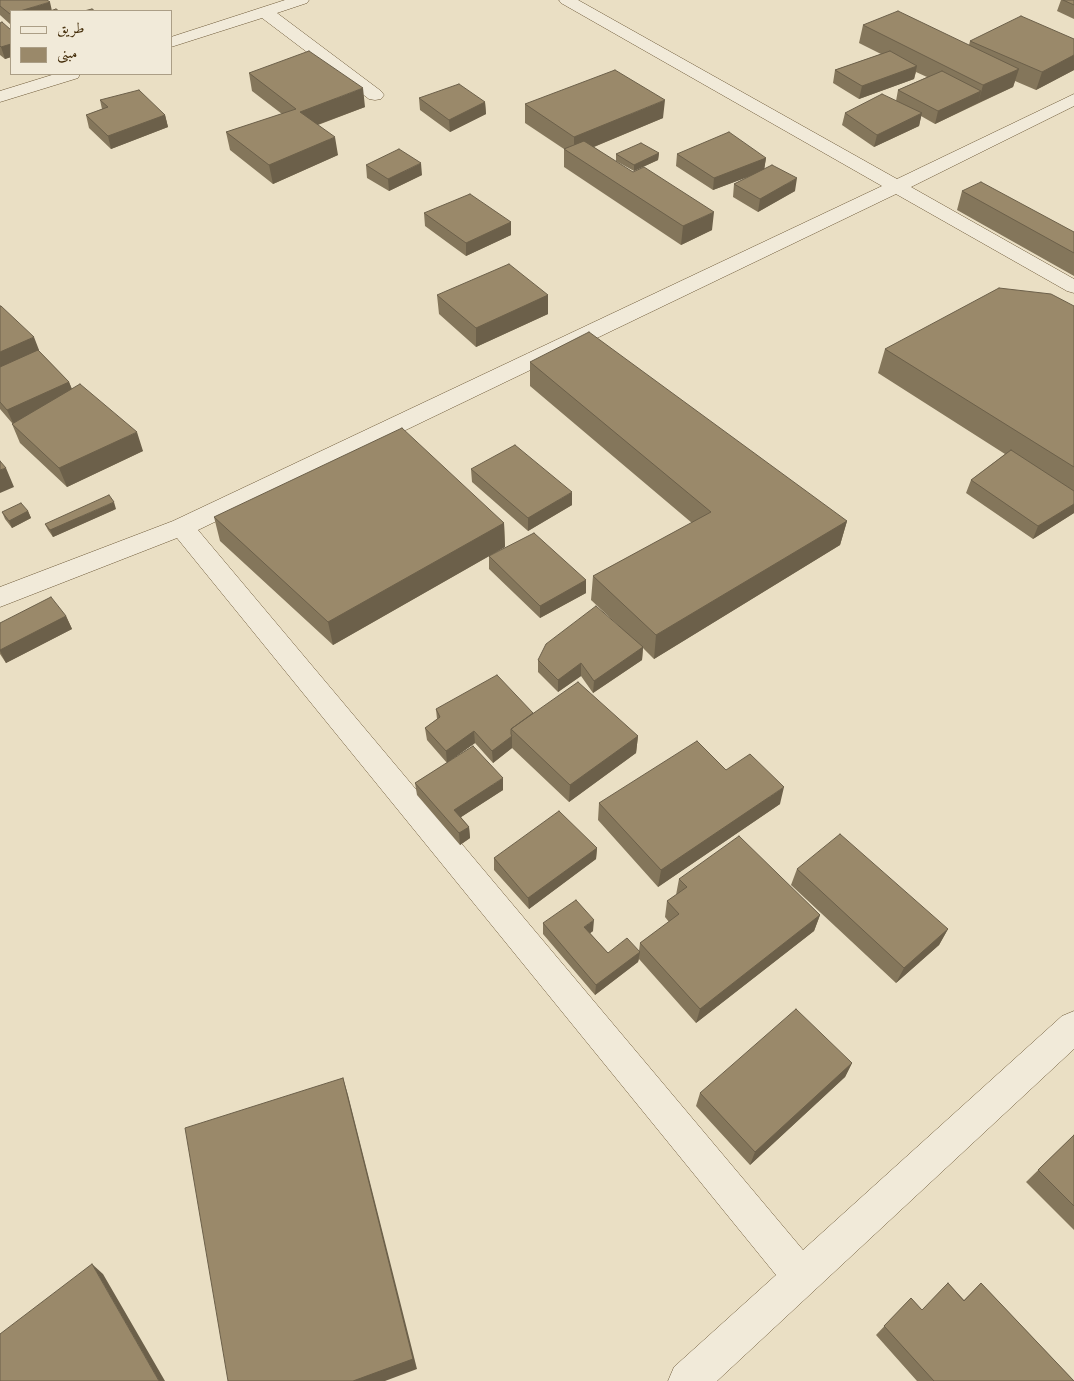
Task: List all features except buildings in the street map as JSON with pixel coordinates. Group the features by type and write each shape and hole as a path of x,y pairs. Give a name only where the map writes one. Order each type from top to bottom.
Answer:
{"street":[{"path":"172,42 301,0"},
{"path":"567,0 1074,287"},
{"path":"265,12 375,95"},
{"path":"0,98 69,75"},
{"path":"0,597 182,527 898,186 1074,99"},
{"path":"182,527 801,1277"},
{"path":"688,1381 1074,1027"}]}
